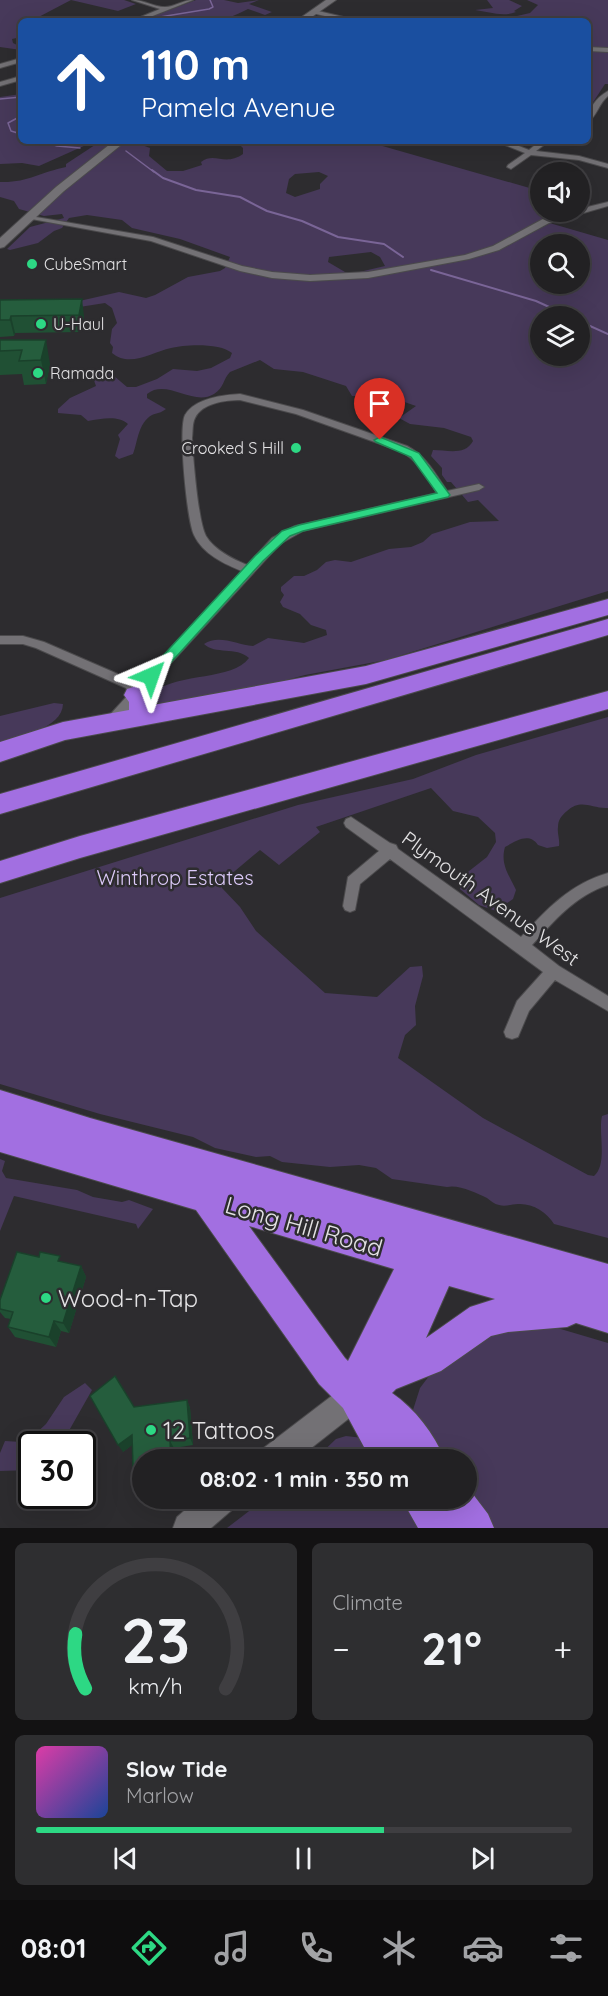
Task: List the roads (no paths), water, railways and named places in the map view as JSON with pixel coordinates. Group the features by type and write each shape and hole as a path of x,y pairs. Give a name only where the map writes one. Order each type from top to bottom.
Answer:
{"highway":[{"path":"0,752 46,736 109,723 138,700 366,675 608,607"},
{"path":"0,804 608,627"},
{"path":"60,787 280,730 608,635"},
{"path":"0,872 608,700"},
{"path":"476,737 608,708"},
{"name":"Long Hill Road","path":"0,1105 430,1247 596,1311"},
{"name":"Long Hill Road","path":"0,1136 208,1198 430,1247 608,1282"},
{"path":"208,1198 332,1371 356,1395 370,1424 387,1449"},
{"path":"356,1395 388,1372 401,1354 434,1279 430,1247"},
{"path":"356,1395 362,1372 411,1272 430,1247"},
{"path":"388,1372 406,1368 428,1358 483,1320 508,1314 596,1311"},
{"path":"356,1395 384,1408 406,1431 418,1449"},
{"path":"428,1509 441,1528"},
{"path":"460,1509 474,1528"}],"main road":[{"path":"305,18 332,0"},
{"path":"0,244 60,189 117,144"},
{"path":"285,1449 356,1395"},
{"path":"188,1528 210,1509"}],"street":[{"path":"135,0 165,9"},
{"path":"142,18 190,0"},
{"path":"314,12 341,18"},
{"path":"591,49 608,50"},
{"path":"0,66 18,61"},
{"path":"0,84 18,79"},
{"path":"591,114 598,101 608,93"},
{"path":"507,144 531,153 579,158 608,166"},
{"path":"511,167 542,144"},
{"path":"590,208 608,204"},
{"path":"30,218 153,239 240,268 272,275 310,278 368,275 466,257 496,248 544,222"},
{"path":"249,570 214,552 204,543 199,534 186,425 197,409 210,403 226,398 257,399 400,447 421,461 444,495"},
{"path":"0,640 23,640 40,645 128,683 138,700 156,672 276,541 299,528 479,487"},
{"name":"Plymouth Avenue West","path":"351,823 391,849 522,946 553,972 608,1004"},
{"path":"350,906 353,881 391,849"},
{"path":"522,946 571,897 608,879"},
{"path":"512,1032 523,1006 553,972"}],"waterway":[{"path":"160,17 209,9 213,7 210,0"},
{"path":"0,99 18,97"},
{"path":"18,118 8,123 11,131 18,133"},
{"path":"51,144 80,148"},
{"path":"126,151 154,172"},
{"path":"152,170 163,178 196,190 240,197 267,211 302,221 338,237 384,244 403,257"},
{"path":"431,270 547,306"},
{"path":"590,326 608,334"}],"place":[{"name":"CubeSmart","path":"32,264"},
{"name":"U-Haul","path":"41,324"},
{"name":"Ramada","path":"38,373"},
{"name":"Crooked S Hill","path":"296,448"},
{"name":"Wood-n-Tap","path":"46,1298"},
{"name":"12 Tattoos","path":"151,1430"}],"park label":[{"name":"Winthrop Estates","path":"175,877"}]}
